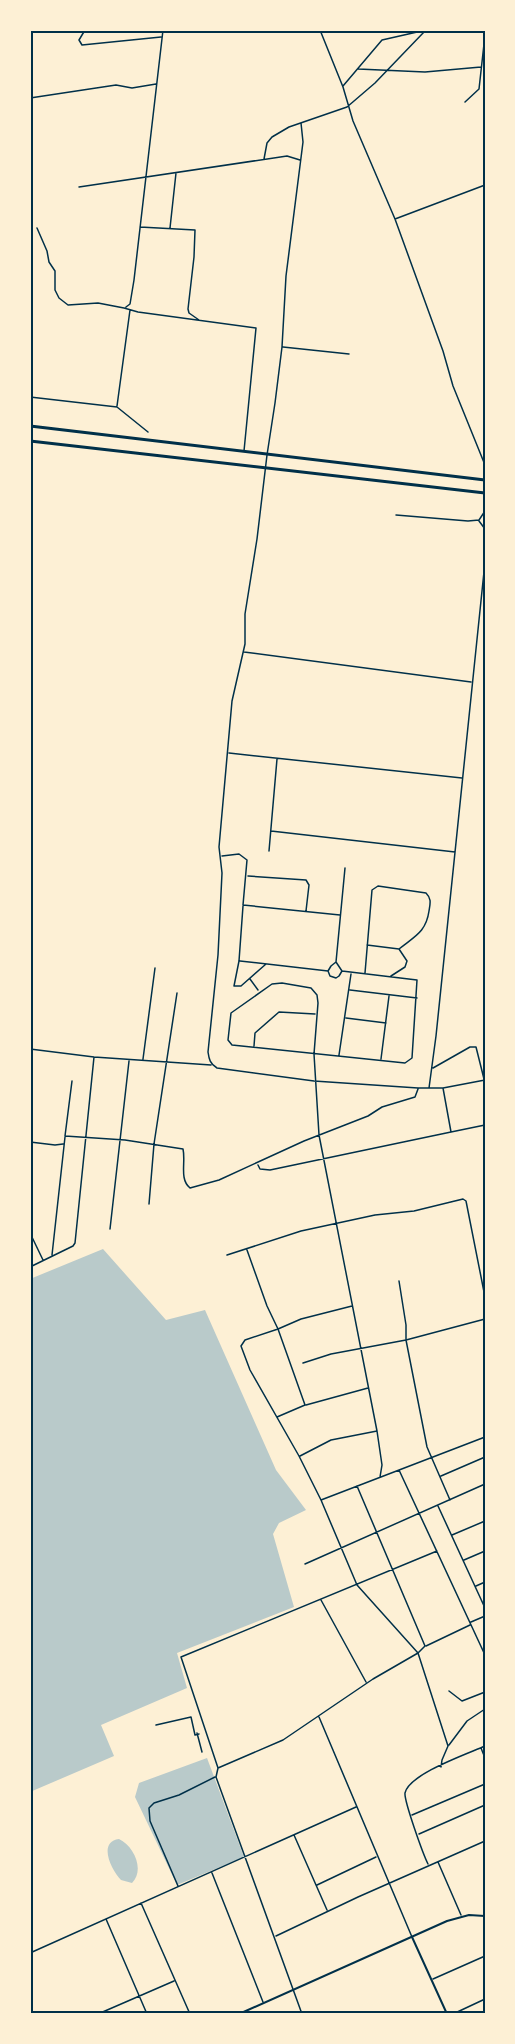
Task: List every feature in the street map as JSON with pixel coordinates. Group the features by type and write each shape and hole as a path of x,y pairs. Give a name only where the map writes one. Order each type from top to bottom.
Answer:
{"highway":[{"path":"30,426 485,480"},
{"path":"30,441 485,493"}],"main road":[{"path":"239,2014 461,1916 485,1916"},
{"path":"412,1937 447,2014"}],"street":[{"path":"85,30 79,40 80,44 85,45 162,36"},
{"path":"124,308 130,304 163,30"},
{"path":"320,30 343,87 347,107 394,219 443,351 453,386 485,465"},
{"path":"343,87 382,40 425,31"},
{"path":"263,160 269,140 277,133 347,107 425,31"},
{"path":"465,102 479,89 485,35"},
{"path":"358,69 425,72 481,67"},
{"path":"30,98 116,85 132,88 156,84"},
{"path":"212,1065 208,1052 218,955 222,873 219,847 232,700 243,652 245,614 282,346 286,276 303,135 301,123"},
{"path":"79,187 287,156 300,160"},
{"path":"170,228 176,172"},
{"path":"394,219 485,185"},
{"path":"140,227 191,228 195,232 188,309 189,313 200,320"},
{"path":"37,228 49,262 55,271 55,290 59,298 70,306 76,303 98,303 130,310 255,327 257,330 244,452"},
{"path":"117,407 130,310"},
{"path":"282,346 349,354"},
{"path":"30,397 117,407 148,432"},
{"path":"479,520 485,511"},
{"path":"396,515 479,520"},
{"path":"479,520 485,529"},
{"path":"429,1089 485,562"},
{"path":"243,652 472,682"},
{"path":"228,753 463,778"},
{"path":"269,851 277,759"},
{"path":"271,831 455,852"},
{"path":"221,856 239,854 245,856 248,863 239,961 234,986 241,986 266,964"},
{"path":"345,868 336,962 342,971 351,973 416,979 418,982 412,1058 405,1063 314,1054 229,1043 230,1016 259,992 277,983 311,988 318,998 314,1054 314,1081 319,1135 377,1431 382,1465 380,1477"},
{"path":"247,876 306,880 309,885 306,911"},
{"path":"365,974 367,945 374,888 378,886 426,893 431,900 427,923 423,930 399,949 367,945"},
{"path":"243,905 340,915"},
{"path":"390,976 405,967 407,962 399,949"},
{"path":"239,961 328,971"},
{"path":"328,971 336,962"},
{"path":"143,1060 155,968"},
{"path":"328,971 334,978 342,971"},
{"path":"339,1056 351,973"},
{"path":"250,978 259,992"},
{"path":"349,990 417,998"},
{"path":"148,1204 154,1144 177,993"},
{"path":"381,1060 389,994"},
{"path":"254,1047 255,1033 279,1012 317,1014"},
{"path":"345,1018 386,1023"},
{"path":"30,1049 94,1057 212,1065 217,1068 314,1081 418,1089 443,1088 484,1080 476,1047 470,1047 432,1068"},
{"path":"30,1267 75,1243 94,1057"},
{"path":"110,1229 129,1060"},
{"path":"52,1256 63,1144 72,1082"},
{"path":"443,1088 451,1132"},
{"path":"65,1136 85,1136 183,1149 184,1179 190,1188 219,1180 304,1141 375,1113 387,1105 415,1097 418,1089"},
{"path":"257,1163 260,1169 270,1170 485,1125"},
{"path":"30,1142 63,1144"},
{"path":"485,1187 485,1196"},
{"path":"227,1256 301,1231 375,1215 414,1211 463,1199 466,1201 485,1297"},
{"path":"30,1233 43,1261"},
{"path":"247,1249 305,1405"},
{"path":"399,1281 406,1340 427,1447 450,1500"},
{"path":"353,1305 301,1319 245,1340 241,1346 250,1370 321,1500 357,1585 418,1653 448,1746"},
{"path":"303,1363 340,1352 406,1340 485,1319"},
{"path":"277,1417 305,1405 369,1388"},
{"path":"299,1456 331,1440 377,1431"},
{"path":"321,1500 485,1437"},
{"path":"440,1476 485,1457"},
{"path":"399,1470 485,1655"},
{"path":"305,1564 485,1484"},
{"path":"357,1486 425,1646"},
{"path":"438,1505 485,1608"},
{"path":"452,1536 485,1521"},
{"path":"302,2014 276,1936 216,1777 218,1768 181,1657 437,1551"},
{"path":"463,1561 485,1551"},
{"path":"475,1586 485,1582"},
{"path":"321,1600 367,1683"},
{"path":"218,1768 283,1740 367,1683 418,1653 425,1646 485,1616"},
{"path":"449,1691 462,1701 485,1692"},
{"path":"441,1767 448,1746 467,1721 485,1709"},
{"path":"319,1716 412,1937"},
{"path":"156,1725 191,1717 195,1734 198,1733 202,1752"},
{"path":"428,1866 405,1801 408,1787 418,1777 485,1746"},
{"path":"481,1748 485,1758"},
{"path":"178,1887 150,1821 149,1808 154,1803 179,1795 216,1777"},
{"path":"411,1815 485,1784"},
{"path":"418,1834 485,1805"},
{"path":"30,1953 356,1807"},
{"path":"294,1834 328,1911"},
{"path":"276,1936 485,1841"},
{"path":"317,1885 377,1857"},
{"path":"438,1862 461,1916"},
{"path":"212,1872 263,2003"},
{"path":"141,1903 190,2014"},
{"path":"106,1919 147,2014"},
{"path":"432,1979 485,1956"},
{"path":"98,2014 176,1980"},
{"path":"453,2014 485,2000"}],"shaded area":[{"path":"103,1249 166,1320 205,1310 276,1470 306,1510 279,1523 273,1534 294,1607 177,1653 187,1688 101,1725 114,1756 30,1792 30,1279"},
{"path":"207,1758 244,1857 177,1885 135,1797 139,1783"},
{"path":"119,1839 129,1847 138,1865 136,1878 132,1883 121,1880 108,1857 109,1845 112,1841"}]}
